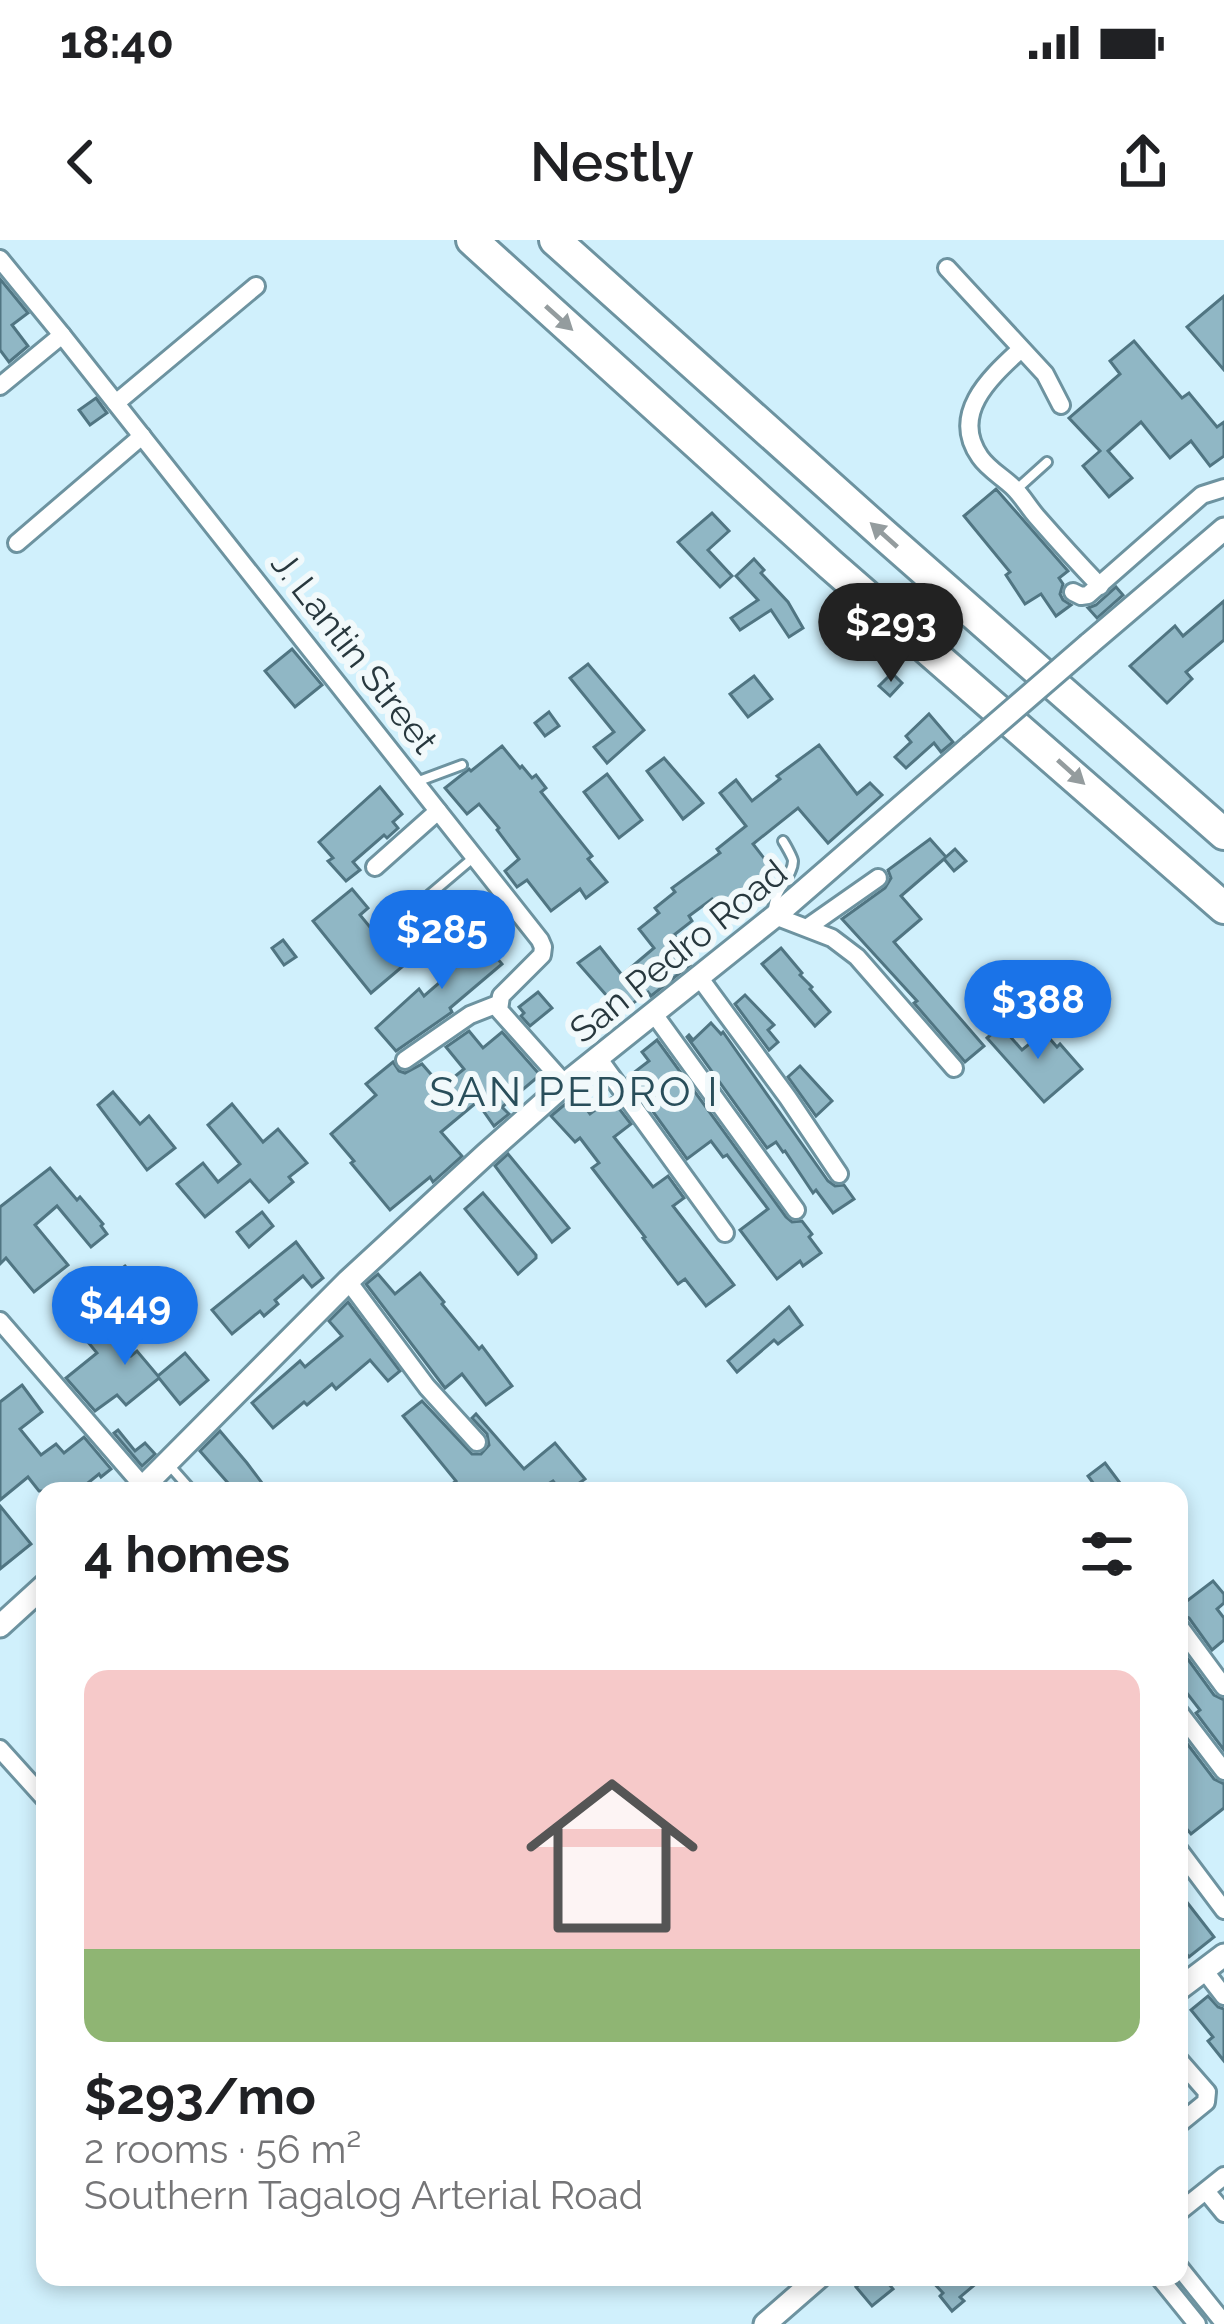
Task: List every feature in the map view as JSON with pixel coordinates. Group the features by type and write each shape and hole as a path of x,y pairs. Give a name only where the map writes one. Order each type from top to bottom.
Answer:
{"highway":[{"path":"472,240 831,565 1224,908"},
{"path":"555,240 1224,834"}],"street":[{"name":"J. Lantin Street","path":"0,260 543,947 542,955 498,1004"},
{"path":"947,268 1052,384 1061,405"},
{"path":"116,403 256,286"},
{"path":"0,386 62,335"},
{"path":"1022,349 986,382 973,402 972,445 1100,586"},
{"path":"17,543 142,436"},
{"path":"1073,592 1088,595 1202,496 1224,488"},
{"name":"San Pedro Road","path":"148,1482 348,1281 565,1084 775,916 1224,529"},
{"path":"375,867 438,811"},
{"path":"808,927 878,878"},
{"path":"775,916 832,938 857,958 955,1068"},
{"path":"698,977 839,1174"},
{"path":"405,1060 470,1016 498,1004 501,1014 565,1084"},
{"path":"654,1014 796,1210"},
{"path":"599,1059 725,1233"},
{"path":"348,1281 427,1387 477,1442"},
{"path":"0,1321 135,1482"},
{"path":"0,1626 36,1594"},
{"path":"1188,1638 1224,1687"},
{"path":"1188,1724 1224,1772"},
{"path":"0,1749 36,1789"},
{"path":"1188,1862 1224,1910"},
{"path":"1188,1982 1224,1955"},
{"path":"1204,1970 1224,1996"},
{"path":"1188,2070 1208,2097 1188,2116"},
{"path":"1188,2205 1224,2176"},
{"path":"1206,2191 1224,2213"},
{"path":"1188,2277 1224,2324"},
{"path":"765,2324 809,2286"},
{"path":"1166,2286 1195,2322 1210,2305"}],"lane":[{"path":"1016,490 1047,462"},
{"path":"416,783 462,764"},
{"path":"775,916 772,904 793,860 783,842"},
{"path":"381,936 475,857"},
{"path":"167,1462 184,1482"}],"building":[{"path":"0,279 28,313 12,325 28,346 9,362 0,350"},
{"path":"1224,296 1224,370 1187,327"},
{"path":"1134,341 1182,398 1189,393 1217,427 1224,422 1224,456 1210,466 1191,441 1170,458 1141,422 1108,451 1132,478 1109,497 1083,466 1100,451 1069,418 1120,374 1110,361"},
{"path":"96,398 107,413 90,425 79,410"},
{"path":"996,489 1068,571 1059,578 1063,584 1060,594 1071,605 1056,616 1041,594 1025,604 1006,575 1010,572 964,516"},
{"path":"712,513 729,531 708,550 732,576 720,587 678,542"},
{"path":"754,559 803,628 789,637 771,610 740,630 731,618 758,600 736,576"},
{"path":"1116,587 1123,595 1097,618 1088,608"},
{"path":"1224,601 1224,640 1186,672 1192,679 1167,703 1130,666 1175,626 1183,636"},
{"path":"292,649 322,685 295,707 265,671"},
{"path":"588,664 644,730 607,763 594,747 614,732 570,678"},
{"path":"892,673 902,683 890,696 879,686"},
{"path":"754,676 772,699 748,717 730,694"},
{"path":"549,712 559,726 545,736 535,723"},
{"path":"929,714 953,742 941,752 934,743 906,768 895,757 911,742 906,736"},
{"path":"819,745 857,794 870,783 882,795 828,843 798,808 753,844 774,871 720,909 712,899 689,916 692,921 671,941 690,965 651,996 648,992 621,1012 578,963 600,947 622,975 654,948 639,929 659,913 655,908 675,892 672,888 720,853 717,849 746,826 720,793 736,780 752,801"},
{"path":"502,746 520,768 532,778 536,775 546,788 541,792 607,882 586,898 580,889 551,911 527,880 517,887 505,871 519,859 499,828 479,804 467,814 445,788"},
{"path":"664,758 703,803 683,819 647,771"},
{"path":"607,774 642,820 619,838 584,792"},
{"path":"380,787 402,814 393,822 398,828 353,862 360,870 346,881 319,842"},
{"path":"930,839 946,857 955,849 966,861 954,871 944,859 901,896 921,919 894,942 984,1046 965,1062 842,919 885,888 891,878 888,870"},
{"path":"352,889 368,908 360,915 374,932 374,940 384,944 403,966 371,993 313,921"},
{"path":"469,925 502,964 450,1008 452,1012 396,1051 376,1028 419,989 424,996 446,977 440,969 464,948 454,936"},
{"path":"283,940 296,957 284,965 272,948"},
{"path":"781,948 830,1012 815,1026 762,964"},
{"path":"538,992 552,1008 530,1026 519,1007"},
{"path":"745,995 774,1025 768,1030 778,1042 769,1050 735,1004"},
{"path":"711,1023 723,1032 828,1181 844,1185 854,1199 833,1213 776,1142 767,1148 687,1037 693,1040"},
{"path":"1001,1026 1022,1050 1044,1032 1082,1069 1044,1102 987,1038"},
{"path":"469,1031 483,1048 502,1032 540,1075 502,1107 509,1114 494,1126 477,1102 441,1132 462,1156 390,1210 331,1134 376,1095 366,1084 393,1062 405,1073 422,1064 442,1087 464,1069 446,1047"},
{"path":"657,1040 786,1217 802,1221 812,1234 809,1237 821,1253 803,1266 800,1261 777,1279 740,1230 768,1209 711,1141 687,1159 628,1077 649,1061 642,1052"},
{"path":"800,1066 832,1101 816,1116 788,1077"},
{"path":"113,1092 140,1124 149,1116 175,1148 147,1170 98,1105"},
{"path":"576,1095 590,1114 611,1098 631,1124 614,1137 653,1187 668,1176 684,1198 673,1206 734,1285 706,1306 685,1279 678,1284 643,1238 592,1168 599,1163 580,1138 575,1142 551,1116"},
{"path":"232,1104 263,1142 278,1129 307,1163 269,1202 250,1180 205,1217 177,1184 203,1163 218,1182 240,1164 208,1125"},
{"path":"508,1154 569,1228 552,1242 495,1166"},
{"path":"50,1168 77,1200 80,1197 107,1234 91,1247 57,1206 35,1225 68,1265 34,1292 6,1258 0,1264 0,1207"},
{"path":"483,1193 536,1255 518,1274 465,1209"},
{"path":"262,1212 273,1226 249,1247 237,1232"},
{"path":"296,1242 323,1278 312,1287 303,1276 264,1316 260,1311 232,1334 212,1310"},
{"path":"125,1266 140,1284 128,1294 113,1275"},
{"path":"420,1273 512,1386 486,1405 462,1374 445,1388 366,1284 378,1274 395,1294"},
{"path":"154,1275 181,1307 166,1319 140,1287"},
{"path":"83,1298 131,1356 137,1351 158,1376 185,1353 208,1380 180,1404 159,1378 126,1405 117,1395 95,1411 66,1378 97,1353 78,1330 86,1323 73,1307"},
{"path":"348,1302 400,1371 388,1381 370,1360 336,1389 332,1384 273,1428 252,1403 300,1361 305,1367 342,1336 329,1321"},
{"path":"789,1307 802,1325 778,1344 774,1340 737,1372 728,1361"},
{"path":"22,1385 42,1412 20,1429 41,1455 56,1444 64,1453 84,1437 111,1469 89,1482 36,1482 36,1487 28,1477 0,1500 0,1402"},
{"path":"422,1401 472,1454 481,1454 489,1445 487,1434 472,1418 476,1414 524,1469 555,1443 585,1479 455,1482 403,1416"},
{"path":"118,1430 135,1451 145,1443 155,1454 142,1466 114,1433"},
{"path":"220,1431 261,1482 227,1482 200,1451"},
{"path":"1105,1463 1119,1482 1092,1482 1088,1476"},
{"path":"0,1506 31,1544 0,1569"},
{"path":"1213,1581 1224,1594 1224,1603 1217,1609 1224,1618 1224,1640 1212,1650 1188,1618 1188,1600"},
{"path":"1188,1659 1214,1695 1224,1700 1224,1750 1196,1713 1200,1710 1188,1695"},
{"path":"1188,1745 1214,1779 1224,1784 1224,1808 1191,1834"},
{"path":"1188,1904 1214,1937 1188,1956"},
{"path":"1208,1996 1224,2009 1224,2061 1208,2041 1213,2037 1191,2010"},
{"path":"890,2286 893,2289 872,2306 856,2287"},
{"path":"936,2286 973,2286 952,2311 940,2296 943,2293"}],"district":[{"name":"SAN PEDRO I","path":"575,1091"}]}
